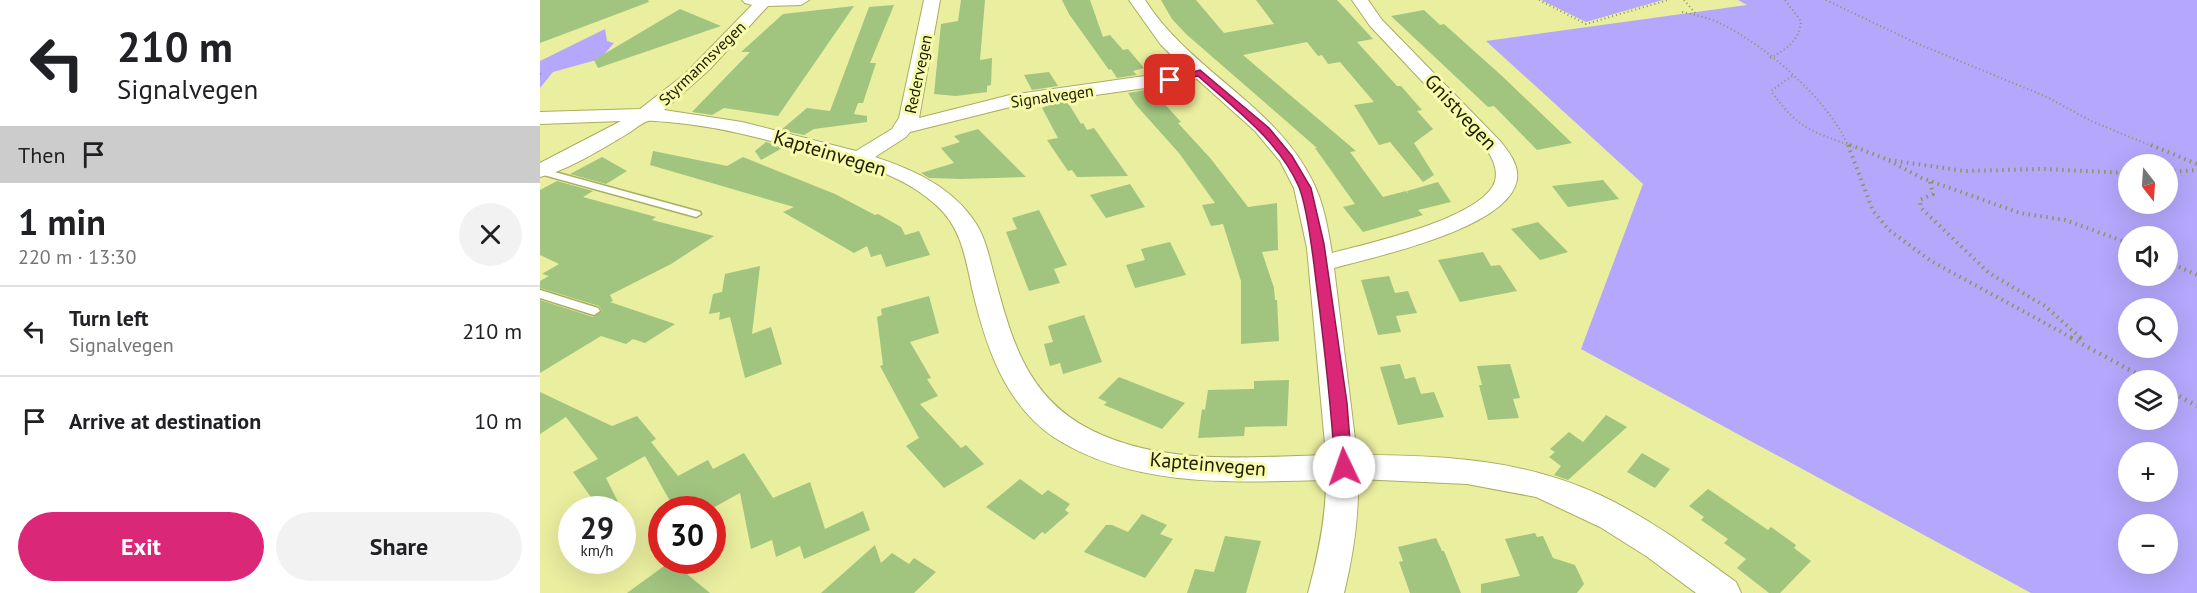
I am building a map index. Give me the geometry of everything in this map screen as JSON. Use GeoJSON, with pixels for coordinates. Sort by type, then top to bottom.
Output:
{"type":"FeatureCollection","features":[{"type":"Feature","properties":{"kind":"street"},"geometry":{"type":"LineString","coordinates":[[759,1],[801,0]]}},
{"type":"Feature","properties":{"kind":"street","name":"Redervegen"},"geometry":{"type":"LineString","coordinates":[[858,158],[886,142],[905,127],[909,118],[932,0]]}},
{"type":"Feature","properties":{"kind":"street"},"geometry":{"type":"LineString","coordinates":[[1137,0],[1158,33],[1260,125],[1298,173],[1310,207],[1339,403],[1344,467],[1338,544],[1326,593]]}},
{"type":"Feature","properties":{"kind":"street","name":"Gnistvegen"},"geometry":{"type":"LineString","coordinates":[[1320,264],[1428,232],[1466,218],[1497,196],[1505,183],[1507,171],[1503,159],[1494,146],[1383,29],[1360,0]]}},
{"type":"Feature","properties":{"kind":"street","name":"Styrmannsvegen"},"geometry":{"type":"LineString","coordinates":[[540,171],[664,102],[693,75],[759,1]]}},
{"type":"Feature","properties":{"kind":"street","name":"Signalvegen"},"geometry":{"type":"LineString","coordinates":[[905,127],[1010,101],[1153,82],[1200,73]]}},
{"type":"Feature","properties":{"kind":"street","name":"Kapteinvegen"},"geometry":{"type":"LineString","coordinates":[[540,118],[642,116],[687,118],[739,128],[858,158],[932,191],[957,214],[973,240],[995,330],[1013,374],[1028,396],[1066,429],[1092,443],[1119,452],[1174,464],[1245,470],[1344,467],[1456,470],[1537,484],[1596,509],[1642,535],[1723,593]]}},
{"type":"Feature","properties":{"kind":"lane"},"geometry":{"type":"LineString","coordinates":[[540,171],[696,214]]}},
{"type":"Feature","properties":{"kind":"lane"},"geometry":{"type":"LineString","coordinates":[[540,294],[594,310]]}},
{"type":"Feature","properties":{"kind":"path"},"geometry":{"type":"LineString","coordinates":[[1539,0],[1586,24],[1668,0]]}},
{"type":"Feature","properties":{"kind":"path"},"geometry":{"type":"LineString","coordinates":[[1683,0],[1699,16]]}},
{"type":"Feature","properties":{"kind":"path"},"geometry":{"type":"LineString","coordinates":[[1770,58],[1794,44],[1800,31],[1801,21],[1785,0]]}},
{"type":"Feature","properties":{"kind":"path"},"geometry":{"type":"LineString","coordinates":[[1826,0],[1916,43],[2047,97],[2091,121],[2197,164]]}},
{"type":"Feature","properties":{"kind":"path"},"geometry":{"type":"LineString","coordinates":[[1682,12],[1723,24],[1770,58],[1811,92],[1834,121],[1849,146],[1876,217],[1899,238],[1931,261],[2131,370]]}},
{"type":"Feature","properties":{"kind":"path"},"geometry":{"type":"LineString","coordinates":[[1792,76],[1771,91],[1775,99],[1802,128],[1886,159],[1930,181],[2020,213],[2065,220],[2118,239]]}},
{"type":"Feature","properties":{"kind":"path"},"geometry":{"type":"LineString","coordinates":[[1886,159],[1964,171],[2043,169],[2118,173]]}},
{"type":"Feature","properties":{"kind":"path"},"geometry":{"type":"LineString","coordinates":[[2178,171],[2197,170]]}},
{"type":"Feature","properties":{"kind":"path"},"geometry":{"type":"LineString","coordinates":[[1930,181],[1933,194],[1920,200],[1921,208],[1989,273],[2045,306],[2090,347]]}},
{"type":"Feature","properties":{"kind":"path"},"geometry":{"type":"LineString","coordinates":[[2178,267],[2197,276]]}},
{"type":"Feature","properties":{"kind":"path"},"geometry":{"type":"LineString","coordinates":[[2178,396],[2197,406]]}},
{"type":"Feature","properties":{"kind":"shaded area"},"geometry":{"type":"Polygon","coordinates":[[[1541,0],[1663,0],[1586,22],[1541,0]]]}},
{"type":"Feature","properties":{"kind":"shaded area"},"geometry":{"type":"Polygon","coordinates":[[[1738,0],[2197,0],[2197,593],[2031,593],[1581,349],[1643,184],[1486,41],[1747,5],[1738,0]]]}},
{"type":"Feature","properties":{"kind":"shaded area"},"geometry":{"type":"Polygon","coordinates":[[[605,29],[607,41],[614,43],[600,59],[553,72],[540,88],[540,61],[605,29]]]}},
{"type":"Feature","properties":{"kind":"building"},"geometry":{"type":"Polygon","coordinates":[[[540,0],[648,0],[649,2],[540,43],[540,0]]]}},
{"type":"Feature","properties":{"kind":"building"},"geometry":{"type":"Polygon","coordinates":[[[961,0],[985,0],[980,60],[992,58],[991,85],[987,86],[987,92],[956,96],[934,94],[941,24],[958,21],[961,0]]]}},
{"type":"Feature","properties":{"kind":"building"},"geometry":{"type":"Polygon","coordinates":[[[1062,0],[1090,0],[1103,37],[1110,35],[1123,50],[1128,49],[1144,68],[1133,71],[1137,75],[1117,78],[1069,14],[1062,0]]]}},
{"type":"Feature","properties":{"kind":"building"},"geometry":{"type":"Polygon","coordinates":[[[1161,0],[1196,0],[1224,33],[1274,24],[1256,0],[1337,0],[1373,39],[1357,42],[1422,110],[1417,111],[1433,129],[1414,143],[1434,175],[1423,182],[1390,142],[1379,145],[1354,105],[1374,102],[1340,62],[1328,64],[1322,55],[1318,56],[1307,42],[1243,55],[1356,151],[1350,152],[1383,197],[1406,191],[1408,194],[1407,191],[1438,182],[1451,202],[1418,210],[1423,215],[1363,232],[1343,207],[1355,204],[1315,148],[1317,148],[1186,34],[1172,19],[1161,0]]]}},
{"type":"Feature","properties":{"kind":"building"},"geometry":{"type":"Polygon","coordinates":[[[894,5],[870,63],[876,63],[863,103],[858,103],[854,114],[867,116],[867,122],[814,129],[804,135],[781,130],[807,108],[830,111],[869,7],[894,5]]]}},
{"type":"Feature","properties":{"kind":"building"},"geometry":{"type":"Polygon","coordinates":[[[854,6],[778,116],[724,108],[712,115],[692,112],[750,52],[741,52],[783,14],[854,6]]]}},
{"type":"Feature","properties":{"kind":"building"},"geometry":{"type":"Polygon","coordinates":[[[680,9],[721,26],[598,68],[594,60],[680,9]]]}},
{"type":"Feature","properties":{"kind":"building"},"geometry":{"type":"Polygon","coordinates":[[[1424,10],[1440,25],[1444,24],[1502,76],[1572,143],[1537,150],[1494,106],[1488,107],[1391,16],[1424,10]]]}},
{"type":"Feature","properties":{"kind":"building"},"geometry":{"type":"Polygon","coordinates":[[[1049,72],[1058,86],[1032,90],[1024,75],[1049,72]]]}},
{"type":"Feature","properties":{"kind":"building"},"geometry":{"type":"Polygon","coordinates":[[[1151,89],[1181,122],[1178,123],[1211,159],[1248,207],[1277,203],[1278,250],[1262,252],[1274,288],[1275,300],[1277,300],[1279,341],[1241,344],[1241,281],[1223,224],[1211,226],[1202,205],[1215,203],[1179,153],[1128,93],[1151,89]]]}},
{"type":"Feature","properties":{"kind":"building"},"geometry":{"type":"Polygon","coordinates":[[[1067,101],[1087,130],[1094,128],[1128,176],[1077,177],[1072,170],[1068,171],[1047,140],[1058,138],[1042,108],[1049,105],[1043,105],[1067,101]]]}},
{"type":"Feature","properties":{"kind":"building"},"geometry":{"type":"Polygon","coordinates":[[[978,129],[1026,177],[929,178],[921,173],[954,163],[941,148],[960,142],[954,136],[978,129]]]}},
{"type":"Feature","properties":{"kind":"building"},"geometry":{"type":"Polygon","coordinates":[[[766,142],[784,147],[761,160],[755,151],[766,142]]]}},
{"type":"Feature","properties":{"kind":"building"},"geometry":{"type":"Polygon","coordinates":[[[653,151],[727,166],[743,157],[835,194],[875,215],[878,214],[901,227],[905,235],[919,231],[930,255],[886,267],[881,254],[871,257],[867,246],[854,253],[783,212],[794,207],[650,165],[653,151]]]}},
{"type":"Feature","properties":{"kind":"building"},"geometry":{"type":"Polygon","coordinates":[[[602,157],[627,171],[606,184],[570,174],[602,157]]]}},
{"type":"Feature","properties":{"kind":"building"},"geometry":{"type":"Polygon","coordinates":[[[1603,180],[1619,199],[1568,207],[1552,186],[1603,180]]]}},
{"type":"Feature","properties":{"kind":"building"},"geometry":{"type":"Polygon","coordinates":[[[557,181],[593,191],[583,197],[656,217],[652,220],[714,236],[671,264],[610,295],[613,301],[610,302],[675,324],[645,343],[633,339],[626,344],[601,336],[540,373],[540,300],[593,317],[602,311],[599,306],[540,288],[540,281],[549,276],[542,274],[559,264],[540,255],[540,190],[557,181]]]}},
{"type":"Feature","properties":{"kind":"building"},"geometry":{"type":"Polygon","coordinates":[[[1130,184],[1145,207],[1106,218],[1090,195],[1130,184]]]}},
{"type":"Feature","properties":{"kind":"building"},"geometry":{"type":"Polygon","coordinates":[[[1039,210],[1067,265],[1054,269],[1060,283],[1029,291],[1006,232],[1017,229],[1012,218],[1039,210]]]}},
{"type":"Feature","properties":{"kind":"building"},"geometry":{"type":"Polygon","coordinates":[[[1538,222],[1568,252],[1540,260],[1511,229],[1538,222]]]}},
{"type":"Feature","properties":{"kind":"building"},"geometry":{"type":"Polygon","coordinates":[[[1170,242],[1186,275],[1135,288],[1126,265],[1145,260],[1141,249],[1170,242]]]}},
{"type":"Feature","properties":{"kind":"building"},"geometry":{"type":"Polygon","coordinates":[[[1483,252],[1491,266],[1500,265],[1517,291],[1460,302],[1438,260],[1483,252]]]}},
{"type":"Feature","properties":{"kind":"building"},"geometry":{"type":"Polygon","coordinates":[[[760,266],[752,334],[771,327],[782,364],[745,378],[730,317],[719,320],[720,312],[709,314],[713,294],[722,292],[725,274],[760,266]]]}},
{"type":"Feature","properties":{"kind":"building"},"geometry":{"type":"Polygon","coordinates":[[[1389,276],[1395,293],[1408,291],[1417,313],[1396,316],[1401,332],[1378,335],[1361,280],[1389,276]]]}},
{"type":"Feature","properties":{"kind":"building"},"geometry":{"type":"Polygon","coordinates":[[[929,296],[939,333],[910,342],[931,378],[927,379],[938,396],[920,404],[961,448],[966,445],[984,464],[944,488],[906,446],[919,438],[880,366],[883,365],[877,317],[882,315],[881,309],[929,296]]]}},
{"type":"Feature","properties":{"kind":"building"},"geometry":{"type":"Polygon","coordinates":[[[1084,315],[1102,362],[1063,374],[1060,363],[1050,366],[1044,344],[1053,342],[1048,326],[1084,315]]]}},
{"type":"Feature","properties":{"kind":"building"},"geometry":{"type":"Polygon","coordinates":[[[1400,364],[1405,379],[1415,377],[1421,394],[1434,392],[1444,417],[1398,425],[1380,367],[1400,364]]]}},
{"type":"Feature","properties":{"kind":"building"},"geometry":{"type":"Polygon","coordinates":[[[1510,364],[1520,398],[1513,399],[1519,418],[1488,420],[1479,385],[1482,385],[1477,366],[1510,364]]]}},
{"type":"Feature","properties":{"kind":"building"},"geometry":{"type":"Polygon","coordinates":[[[1119,377],[1185,403],[1162,429],[1104,405],[1107,402],[1098,398],[1119,377]]]}},
{"type":"Feature","properties":{"kind":"building"},"geometry":{"type":"Polygon","coordinates":[[[1289,380],[1287,426],[1245,427],[1244,436],[1198,438],[1202,409],[1205,410],[1208,390],[1254,389],[1254,381],[1289,380]]]}},
{"type":"Feature","properties":{"kind":"building"},"geometry":{"type":"Polygon","coordinates":[[[540,392],[612,426],[637,416],[656,439],[651,442],[678,476],[708,460],[713,469],[744,453],[773,498],[810,482],[825,529],[863,511],[870,530],[804,559],[800,546],[776,557],[772,540],[751,549],[740,493],[726,501],[726,496],[667,496],[645,456],[606,478],[615,496],[590,496],[573,472],[598,459],[566,417],[540,434],[540,392]]]}},
{"type":"Feature","properties":{"kind":"building"},"geometry":{"type":"Polygon","coordinates":[[[1606,415],[1627,427],[1568,480],[1554,475],[1561,466],[1549,457],[1555,452],[1550,449],[1569,432],[1583,442],[1606,415]]]}},
{"type":"Feature","properties":{"kind":"building"},"geometry":{"type":"Polygon","coordinates":[[[1642,453],[1670,469],[1655,488],[1627,472],[1642,453]]]}},
{"type":"Feature","properties":{"kind":"building"},"geometry":{"type":"Polygon","coordinates":[[[1020,479],[1042,495],[1048,490],[1070,504],[1065,510],[1069,513],[1045,534],[1042,532],[1034,540],[986,507],[1020,479]]]}},
{"type":"Feature","properties":{"kind":"building"},"geometry":{"type":"Polygon","coordinates":[[[1708,489],[1768,530],[1771,527],[1796,545],[1794,548],[1811,561],[1780,593],[1769,593],[1737,568],[1746,559],[1724,543],[1728,539],[1701,520],[1704,517],[1689,506],[1708,489]]]}},
{"type":"Feature","properties":{"kind":"building"},"geometry":{"type":"Polygon","coordinates":[[[1142,514],[1167,525],[1160,534],[1173,539],[1145,578],[1084,552],[1106,525],[1112,525],[1128,532],[1142,514]]]}},
{"type":"Feature","properties":{"kind":"building"},"geometry":{"type":"Polygon","coordinates":[[[1535,533],[1537,537],[1543,536],[1553,558],[1575,565],[1584,584],[1577,593],[1481,593],[1481,584],[1520,576],[1505,539],[1535,533]]]}},
{"type":"Feature","properties":{"kind":"building"},"geometry":{"type":"Polygon","coordinates":[[[1225,536],[1261,541],[1246,593],[1187,593],[1195,569],[1214,572],[1225,536]]]}},
{"type":"Feature","properties":{"kind":"building"},"geometry":{"type":"Polygon","coordinates":[[[1436,538],[1444,551],[1461,593],[1410,593],[1399,562],[1403,561],[1398,547],[1436,538]]]}},
{"type":"Feature","properties":{"kind":"building"},"geometry":{"type":"Polygon","coordinates":[[[875,545],[881,563],[892,553],[909,564],[914,558],[936,572],[914,593],[821,593],[875,545]]]}},
{"type":"Feature","properties":{"kind":"building"},"geometry":{"type":"Polygon","coordinates":[[[653,574],[687,574],[710,593],[627,593],[653,574]]]}},
{"type":"Feature","properties":{"kind":"route"},"geometry":{"type":"LineString","coordinates":[[1170,80],[1200,73],[1254,119],[1276,143],[1298,173],[1305,188],[1317,244],[1339,403],[1344,467]]}}]}
